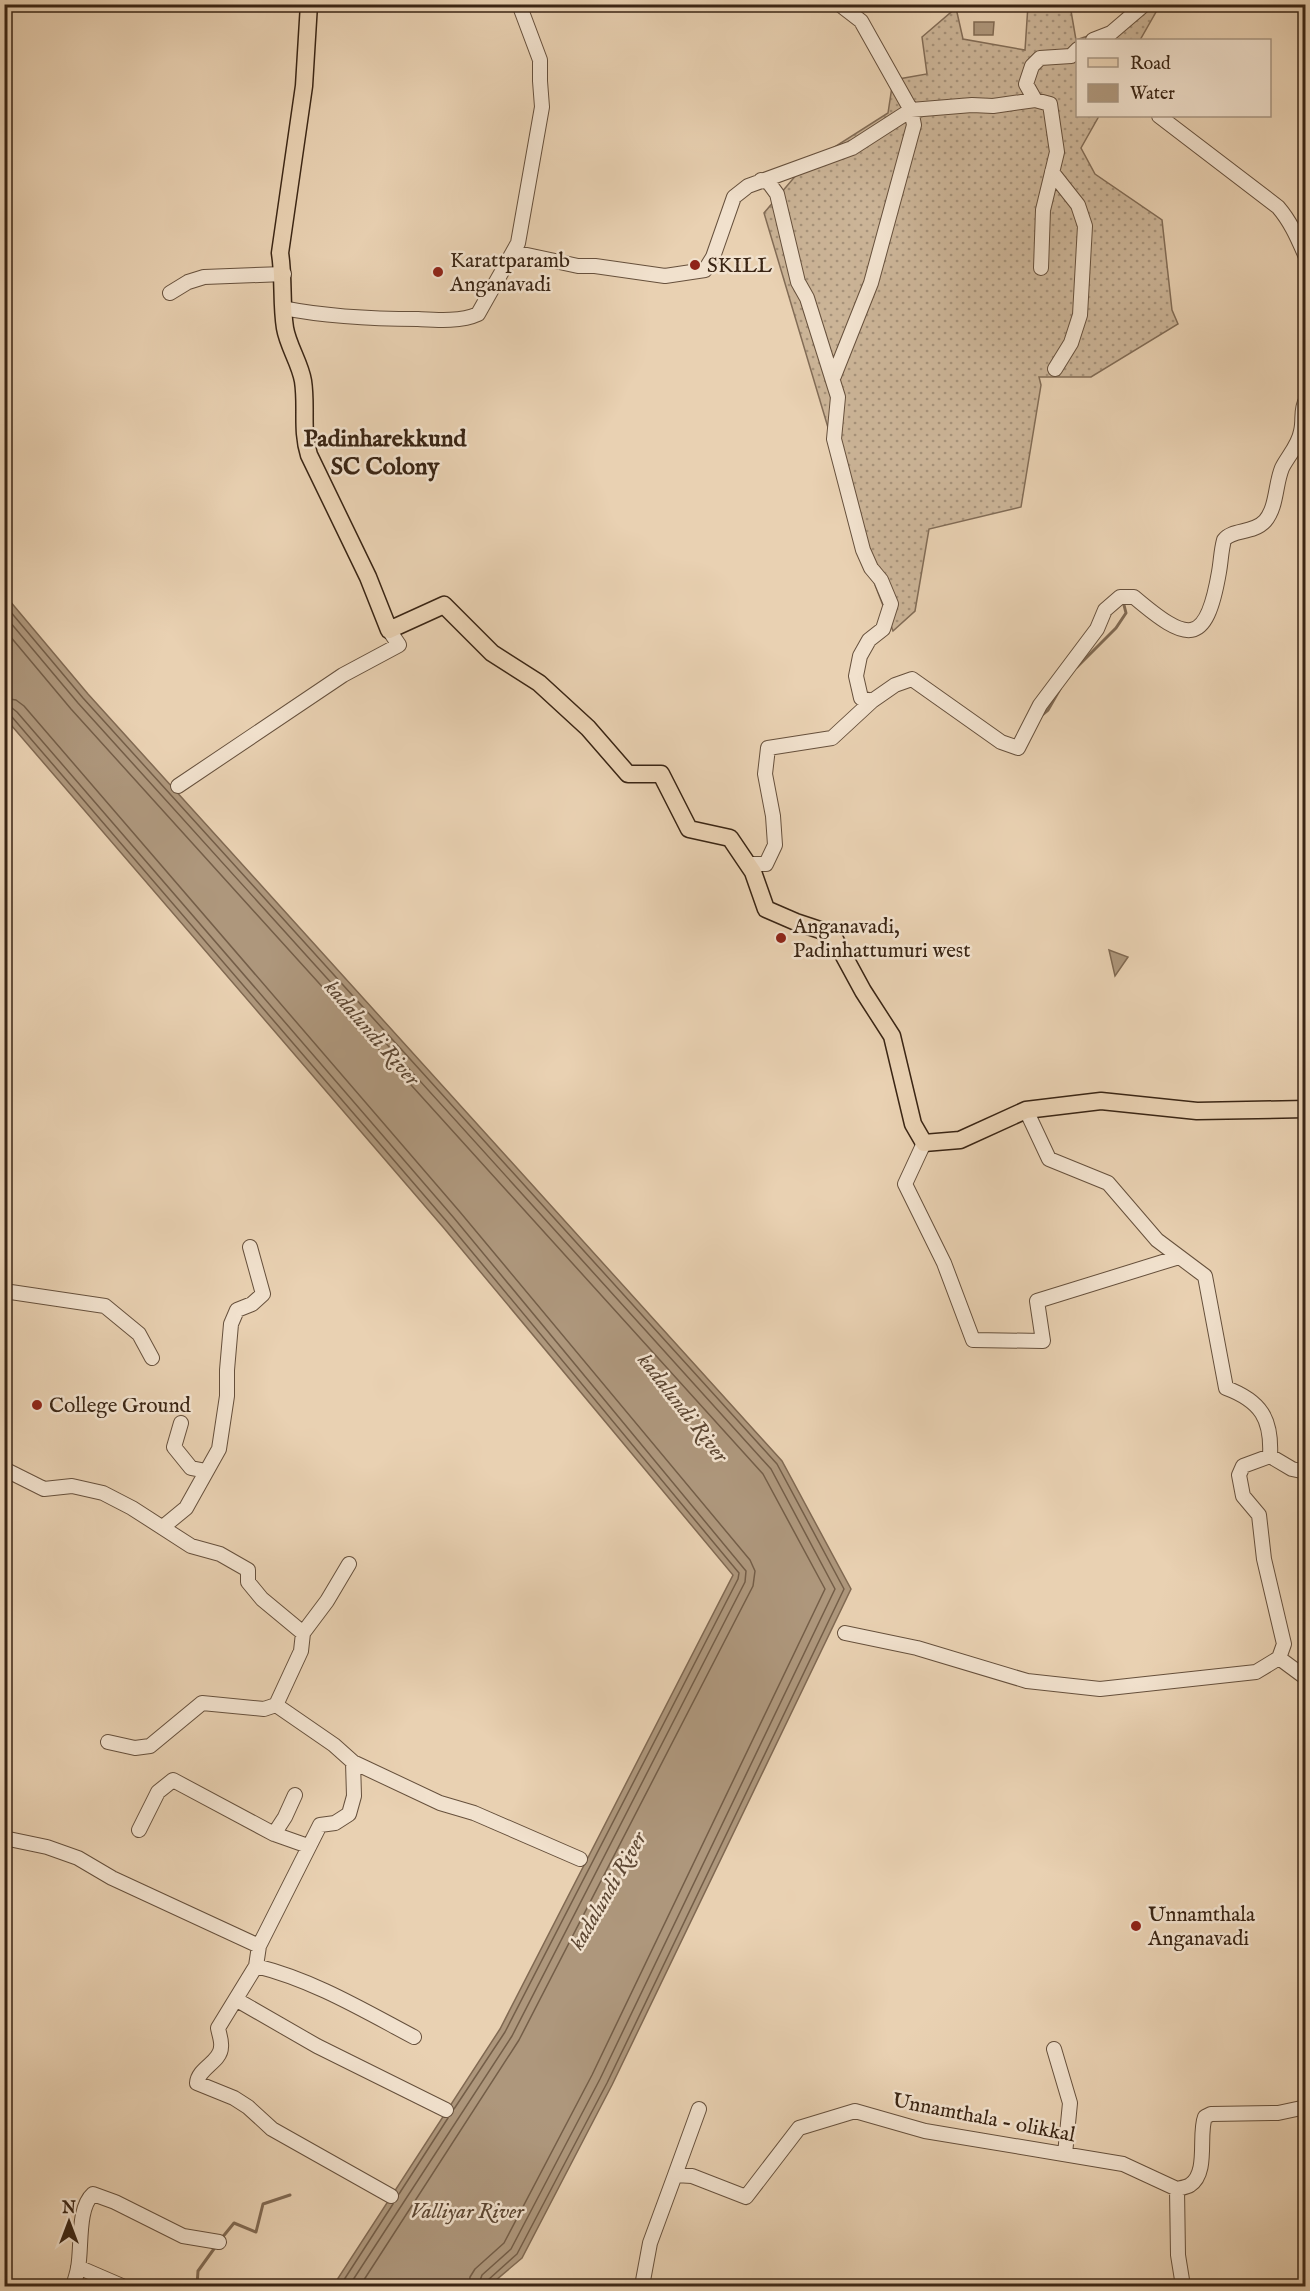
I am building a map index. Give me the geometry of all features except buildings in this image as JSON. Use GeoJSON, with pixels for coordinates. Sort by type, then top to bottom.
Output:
{"type":"FeatureCollection","features":[{"type":"Feature","properties":{"kind":"main road"},"geometry":{"type":"LineString","coordinates":[[309,4],[304,86],[280,253],[284,274],[283,308],[286,331],[303,380],[304,438],[309,456],[368,577],[389,630],[444,605],[492,653],[538,683],[588,728],[628,774],[661,774],[689,829],[730,838],[753,872],[766,909],[832,934],[863,991],[892,1036],[913,1124],[924,1143],[960,1140],[1026,1110],[1101,1101],[1197,1112],[1305,1109]]}},
{"type":"Feature","properties":{"kind":"street"},"geometry":{"type":"LineString","coordinates":[[283,308],[330,316],[375,319],[436,320],[472,317],[478,314],[518,243],[542,107],[540,60],[519,4]]}},
{"type":"Feature","properties":{"kind":"street"},"geometry":{"type":"LineString","coordinates":[[831,372],[834,376],[871,283],[914,125],[911,110],[861,21],[839,4]]}},
{"type":"Feature","properties":{"kind":"street"},"geometry":{"type":"LineString","coordinates":[[1096,39],[1111,33],[1145,4]]}},
{"type":"Feature","properties":{"kind":"street"},"geometry":{"type":"LineString","coordinates":[[1035,100],[1026,84],[1032,66],[1041,58],[1061,58],[1071,56],[1076,52]]}},
{"type":"Feature","properties":{"kind":"street"},"geometry":{"type":"LineString","coordinates":[[513,252],[578,266],[595,266],[665,276],[705,270],[713,256],[734,196],[748,186],[852,148],[911,110],[954,105],[993,106],[1035,100],[1050,104],[1057,152],[1043,210],[1041,268]]}},
{"type":"Feature","properties":{"kind":"street"},"geometry":{"type":"LineString","coordinates":[[1160,117],[1278,207],[1286,216],[1299,240],[1305,257]]}},
{"type":"Feature","properties":{"kind":"street"},"geometry":{"type":"LineString","coordinates":[[1052,172],[1078,205],[1085,226],[1080,315],[1071,343],[1055,369]]}},
{"type":"Feature","properties":{"kind":"street"},"geometry":{"type":"LineString","coordinates":[[761,180],[769,183],[777,194],[798,282],[807,298],[838,397],[834,439],[863,550],[871,568],[881,580],[891,604],[883,628],[869,640],[860,656],[856,676],[861,698],[872,701]]}},
{"type":"Feature","properties":{"kind":"street"},"geometry":{"type":"LineString","coordinates":[[170,293],[188,282],[204,277],[284,274]]}},
{"type":"Feature","properties":{"kind":"street"},"geometry":{"type":"LineString","coordinates":[[748,864],[766,864],[775,845],[773,816],[765,774],[768,748],[832,738],[872,701],[895,685],[912,679],[1000,742],[1018,748],[1041,705],[1097,629],[1105,610],[1120,597],[1134,597],[1158,617],[1187,631],[1202,625],[1209,615],[1224,540],[1228,535],[1253,529],[1264,522],[1272,509],[1282,467],[1297,444],[1301,432],[1302,409],[1305,400]]}},
{"type":"Feature","properties":{"kind":"street"},"geometry":{"type":"LineString","coordinates":[[178,786],[343,675],[399,645],[389,630]]}},
{"type":"Feature","properties":{"kind":"street"},"geometry":{"type":"LineString","coordinates":[[1026,1110],[1049,1159],[1108,1183],[1157,1240],[1205,1276],[1226,1388],[1245,1395],[1263,1412],[1271,1436],[1270,1456]]}},
{"type":"Feature","properties":{"kind":"street"},"geometry":{"type":"LineString","coordinates":[[924,1143],[905,1184],[944,1263],[973,1340],[1043,1341],[1037,1301],[1179,1257]]}},
{"type":"Feature","properties":{"kind":"street"},"geometry":{"type":"LineString","coordinates":[[163,1527],[186,1508],[219,1449],[225,1420],[231,1324],[237,1310],[252,1304],[263,1294],[250,1247]]}},
{"type":"Feature","properties":{"kind":"street"},"geometry":{"type":"LineString","coordinates":[[4,1291],[105,1306],[139,1334],[152,1358]]}},
{"type":"Feature","properties":{"kind":"street"},"geometry":{"type":"LineString","coordinates":[[181,1422],[174,1447],[191,1468],[206,1471]]}},
{"type":"Feature","properties":{"kind":"street"},"geometry":{"type":"LineString","coordinates":[[1270,1456],[1292,1469],[1305,1472]]}},
{"type":"Feature","properties":{"kind":"street"},"geometry":{"type":"LineString","coordinates":[[845,1633],[917,1648],[1027,1682],[1100,1689],[1256,1672],[1280,1658],[1284,1644],[1264,1559],[1259,1515],[1243,1496],[1239,1475],[1243,1466],[1270,1456]]}},
{"type":"Feature","properties":{"kind":"street"},"geometry":{"type":"LineString","coordinates":[[4,1469],[44,1489],[72,1486],[103,1493],[132,1508],[191,1546],[220,1554],[248,1569],[248,1582],[262,1599],[303,1633]]}},
{"type":"Feature","properties":{"kind":"street"},"geometry":{"type":"LineString","coordinates":[[108,1742],[135,1748],[150,1746],[202,1704],[228,1704],[264,1709],[276,1705],[301,1651],[303,1633],[327,1601],[349,1564]]}},
{"type":"Feature","properties":{"kind":"street"},"geometry":{"type":"LineString","coordinates":[[1280,1658],[1305,1678]]}},
{"type":"Feature","properties":{"kind":"street"},"geometry":{"type":"LineString","coordinates":[[276,1705],[327,1739],[353,1762],[440,1803],[474,1813],[580,1858]]}},
{"type":"Feature","properties":{"kind":"street"},"geometry":{"type":"LineString","coordinates":[[353,1762],[354,1796],[349,1814],[335,1823],[320,1825],[308,1846],[259,1946],[256,1966],[218,2028],[222,2046],[220,2053],[197,2077],[197,2083],[234,2098],[248,2107],[272,2129],[391,2196]]}},
{"type":"Feature","properties":{"kind":"street"},"geometry":{"type":"LineString","coordinates":[[139,1830],[158,1792],[173,1780],[274,1834],[308,1846]]}},
{"type":"Feature","properties":{"kind":"street"},"geometry":{"type":"LineString","coordinates":[[274,1834],[295,1795]]}},
{"type":"Feature","properties":{"kind":"street"},"geometry":{"type":"LineString","coordinates":[[4,1838],[78,1858],[112,1878],[259,1946]]}},
{"type":"Feature","properties":{"kind":"street"},"geometry":{"type":"LineString","coordinates":[[256,1966],[277,1971],[329,1992],[414,2037]]}},
{"type":"Feature","properties":{"kind":"street"},"geometry":{"type":"LineString","coordinates":[[237,2000],[317,2046],[446,2110]]}},
{"type":"Feature","properties":{"kind":"street"},"geometry":{"type":"LineString","coordinates":[[1054,2049],[1070,2103],[1065,2154]]}},
{"type":"Feature","properties":{"kind":"street"},"geometry":{"type":"LineString","coordinates":[[1183,2286],[1178,2255],[1177,2189],[1192,2184],[1199,2172],[1205,2117],[1211,2114],[1278,2113],[1305,2107]]}},
{"type":"Feature","properties":{"kind":"street"},"geometry":{"type":"LineString","coordinates":[[642,2286],[650,2243],[699,2109]]}},
{"type":"Feature","properties":{"kind":"street","name":"Unnamthala - olikkal"},"geometry":{"type":"LineString","coordinates":[[675,2175],[692,2176],[746,2197],[799,2128],[855,2111],[925,2131],[1123,2164],[1177,2189]]}},
{"type":"Feature","properties":{"kind":"street"},"geometry":{"type":"LineString","coordinates":[[73,2286],[78,2267],[86,2201],[93,2194],[116,2202],[183,2236],[219,2242]]}},
{"type":"Feature","properties":{"kind":"street"},"geometry":{"type":"LineString","coordinates":[[78,2267],[122,2286]]}},
{"type":"Feature","properties":{"kind":"shaded area"},"geometry":{"type":"Polygon","coordinates":[[[1028,5],[1070,5],[1076,40],[1076,117],[1098,117],[1081,148],[1095,174],[1162,220],[1172,310],[1178,324],[1091,377],[1039,377],[1041,385],[1021,507],[929,529],[915,611],[893,631],[875,585],[764,213],[803,167],[888,113],[893,80],[927,74],[922,37],[956,8],[963,39],[1025,50],[1028,5]]]}},
{"type":"Feature","properties":{"kind":"shaded area"},"geometry":{"type":"Polygon","coordinates":[[[1130,5],[1160,5],[1141,39],[1079,39],[1111,28],[1130,5]]]}},
{"type":"Feature","properties":{"kind":"water"},"geometry":{"type":"Polygon","coordinates":[[[974,22],[994,22],[993,35],[974,35],[974,22]]]}},
{"type":"Feature","properties":{"kind":"water","name":"Valliyar River"},"geometry":{"type":"Polygon","coordinates":[[[4,594],[88,694],[782,1461],[851,1589],[612,2085],[522,2258],[489,2286],[333,2286],[500,2029],[733,1575],[443,1227],[5,718],[4,594]]]}},
{"type":"Feature","properties":{"kind":"water"},"geometry":{"type":"Polygon","coordinates":[[[1109,950],[1128,957],[1115,976],[1109,950]]]}},
{"type":"Feature","properties":{"kind":"waterway"},"geometry":{"type":"LineString","coordinates":[[1077,667],[1116,628],[1126,613],[1123,601]]}},
{"type":"Feature","properties":{"kind":"waterway"},"geometry":{"type":"LineString","coordinates":[[1042,715],[1048,710],[1060,689]]}},
{"type":"Feature","properties":{"kind":"waterway"},"geometry":{"type":"LineString","coordinates":[[221,2239],[234,2223],[256,2232],[263,2204],[290,2195]]}},
{"type":"Feature","properties":{"kind":"waterway"},"geometry":{"type":"LineString","coordinates":[[197,2286],[198,2271],[216,2246]]}},
{"type":"Feature","properties":{"kind":"place","name":"SKILL"},"geometry":{"type":"Point","coordinates":[695,265]}},
{"type":"Feature","properties":{"kind":"place","name":"Karattparamb Anganavadi"},"geometry":{"type":"Point","coordinates":[438,272]}},
{"type":"Feature","properties":{"kind":"place","name":"Anganavadi, Padinhattumuri west"},"geometry":{"type":"Point","coordinates":[781,938]}},
{"type":"Feature","properties":{"kind":"place","name":"College Ground"},"geometry":{"type":"Point","coordinates":[37,1405]}},
{"type":"Feature","properties":{"kind":"place","name":"Unnamthala Anganavadi"},"geometry":{"type":"Point","coordinates":[1136,1926]}},
{"type":"Feature","properties":{"kind":"district","name":"Padinharekkund SC Colony"},"geometry":{"type":"Point","coordinates":[385,452]}},
{"type":"Feature","properties":{"kind":"water label","name":"kadalundi River"},"geometry":{"type":"Point","coordinates":[373,1032]}},
{"type":"Feature","properties":{"kind":"water label","name":"kadalundi River"},"geometry":{"type":"Point","coordinates":[684,1407]}},
{"type":"Feature","properties":{"kind":"water label","name":"kadalundi River"},"geometry":{"type":"Point","coordinates":[607,1890]}}]}
